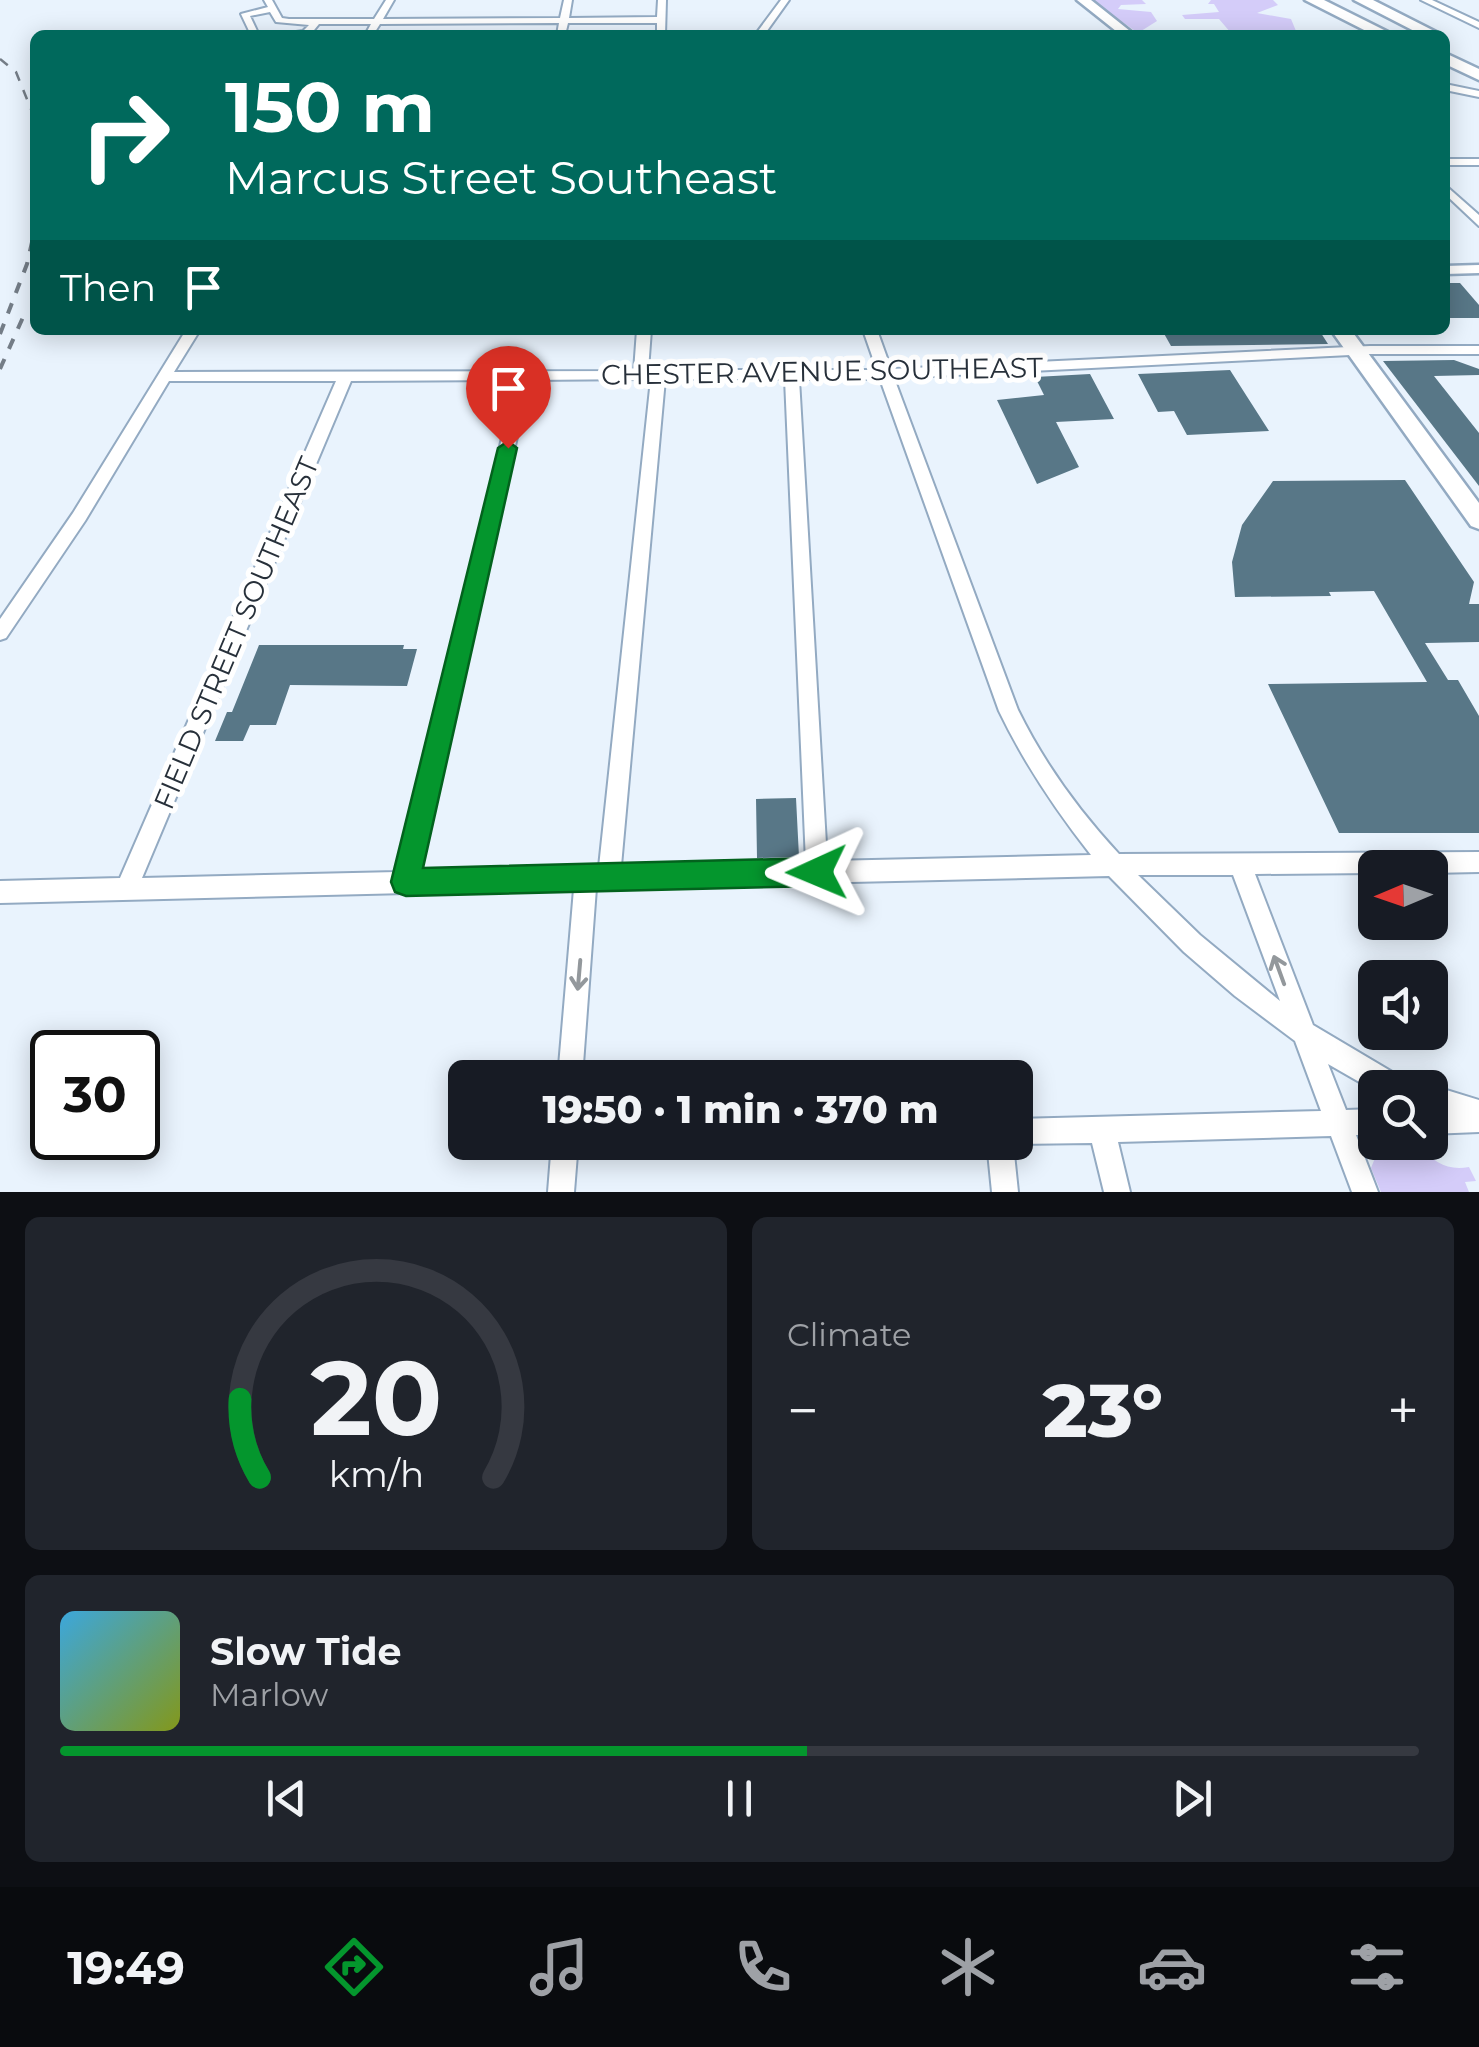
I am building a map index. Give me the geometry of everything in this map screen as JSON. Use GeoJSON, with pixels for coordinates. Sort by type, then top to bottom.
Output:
{"type":"FeatureCollection","features":[{"type":"Feature","properties":{"kind":"highway"},"geometry":{"type":"LineString","coordinates":[[1312,0],[1375,30]]}},
{"type":"Feature","properties":{"kind":"highway"},"geometry":{"type":"LineString","coordinates":[[1328,0],[1389,30]]}},
{"type":"Feature","properties":{"kind":"highway"},"geometry":{"type":"LineString","coordinates":[[1361,0],[1424,30]]}},
{"type":"Feature","properties":{"kind":"highway"},"geometry":{"type":"LineString","coordinates":[[1450,42],[1479,56]]}},
{"type":"Feature","properties":{"kind":"highway"},"geometry":{"type":"LineString","coordinates":[[1450,60],[1479,75]]}},
{"type":"Feature","properties":{"kind":"main road"},"geometry":{"type":"LineString","coordinates":[[1083,0],[1122,30]]}},
{"type":"Feature","properties":{"kind":"main road"},"geometry":{"type":"LineString","coordinates":[[1345,335],[1479,520]]}},
{"type":"Feature","properties":{"kind":"street"},"geometry":{"type":"LineString","coordinates":[[372,30],[390,0]]}},
{"type":"Feature","properties":{"kind":"street"},"geometry":{"type":"LineString","coordinates":[[562,30],[568,0]]}},
{"type":"Feature","properties":{"kind":"street"},"geometry":{"type":"LineString","coordinates":[[661,30],[662,0]]}},
{"type":"Feature","properties":{"kind":"street"},"geometry":{"type":"LineString","coordinates":[[781,4],[782,21],[796,0]]}},
{"type":"Feature","properties":{"kind":"street"},"geometry":{"type":"LineString","coordinates":[[1425,0],[1479,25]]}},
{"type":"Feature","properties":{"kind":"street"},"geometry":{"type":"LineString","coordinates":[[763,30],[781,4]]}},
{"type":"Feature","properties":{"kind":"street"},"geometry":{"type":"LineString","coordinates":[[253,30],[245,14],[271,5],[280,20],[317,22],[661,20]]}},
{"type":"Feature","properties":{"kind":"street"},"geometry":{"type":"LineString","coordinates":[[310,30],[317,22]]}},
{"type":"Feature","properties":{"kind":"street"},"geometry":{"type":"LineString","coordinates":[[1450,88],[1479,94]]}},
{"type":"Feature","properties":{"kind":"street"},"geometry":{"type":"LineString","coordinates":[[1450,162],[1479,162]]}},
{"type":"Feature","properties":{"kind":"street"},"geometry":{"type":"LineString","coordinates":[[1450,193],[1479,222]]}},
{"type":"Feature","properties":{"kind":"street"},"geometry":{"type":"LineString","coordinates":[[1450,270],[1479,269]]}},
{"type":"Feature","properties":{"kind":"street"},"geometry":{"type":"LineString","coordinates":[[0,633],[79,517],[189,335]]}},
{"type":"Feature","properties":{"kind":"street"},"geometry":{"type":"LineString","coordinates":[[573,1060],[598,878],[650,376],[645,335]]}},
{"type":"Feature","properties":{"kind":"street"},"geometry":{"type":"LineString","coordinates":[[872,335],[1013,719],[1054,791],[1116,865],[1189,939],[1304,1036],[1359,1070]]}},
{"type":"Feature","properties":{"kind":"street","name":"CHESTER AVENUE SOUTHEAST"},"geometry":{"type":"LineString","coordinates":[[164,376],[886,374],[1479,350]]}},
{"type":"Feature","properties":{"kind":"street"},"geometry":{"type":"LineString","coordinates":[[792,375],[817,872]]}},
{"type":"Feature","properties":{"kind":"street"},"geometry":{"type":"LineString","coordinates":[[406,882],[524,376]]}},
{"type":"Feature","properties":{"kind":"street","name":"FIELD STREET SOUTHEAST"},"geometry":{"type":"LineString","coordinates":[[126,888],[345,377]]}},
{"type":"Feature","properties":{"kind":"street"},"geometry":{"type":"LineString","coordinates":[[0,892],[1116,865],[1479,862]]}},
{"type":"Feature","properties":{"kind":"street"},"geometry":{"type":"LineString","coordinates":[[1240,864],[1365,1192]]}},
{"type":"Feature","properties":{"kind":"street"},"geometry":{"type":"LineString","coordinates":[[1448,1105],[1479,1116]]}},
{"type":"Feature","properties":{"kind":"street"},"geometry":{"type":"LineString","coordinates":[[1448,1119],[1479,1116]]}},
{"type":"Feature","properties":{"kind":"street"},"geometry":{"type":"LineString","coordinates":[[1033,1132],[1358,1123]]}},
{"type":"Feature","properties":{"kind":"street"},"geometry":{"type":"LineString","coordinates":[[1102,1130],[1117,1192]]}},
{"type":"Feature","properties":{"kind":"street"},"geometry":{"type":"LineString","coordinates":[[561,1192],[564,1160]]}},
{"type":"Feature","properties":{"kind":"street"},"geometry":{"type":"LineString","coordinates":[[1001,1160],[1004,1192]]}},
{"type":"Feature","properties":{"kind":"shaded area"},"geometry":{"type":"Polygon","coordinates":[[[1091,0],[1142,0],[1146,4],[1121,5],[1118,9],[1151,12],[1157,21],[1143,30],[1134,30],[1091,0]]]}},
{"type":"Feature","properties":{"kind":"shaded area"},"geometry":{"type":"Polygon","coordinates":[[[1211,0],[1273,0],[1278,5],[1257,13],[1291,19],[1296,30],[1228,30],[1219,19],[1185,19],[1182,15],[1219,12],[1214,4],[1208,4],[1211,0]]]}},
{"type":"Feature","properties":{"kind":"shaded area"},"geometry":{"type":"Polygon","coordinates":[[[1374,1160],[1435,1160],[1454,1168],[1469,1167],[1476,1181],[1465,1182],[1469,1192],[1381,1192],[1371,1168],[1374,1160]]]}},
{"type":"Feature","properties":{"kind":"building"},"geometry":{"type":"Polygon","coordinates":[[[1450,283],[1460,283],[1479,305],[1479,318],[1450,318],[1450,283]]]}},
{"type":"Feature","properties":{"kind":"building"},"geometry":{"type":"Polygon","coordinates":[[[1165,335],[1322,335],[1328,344],[1171,346],[1165,335]]]}},
{"type":"Feature","properties":{"kind":"building"},"geometry":{"type":"Polygon","coordinates":[[[1454,360],[1479,369],[1479,375],[1434,376],[1479,433],[1479,486],[1383,361],[1454,360]]]}},
{"type":"Feature","properties":{"kind":"building"},"geometry":{"type":"Polygon","coordinates":[[[1230,370],[1269,431],[1187,435],[1174,411],[1158,412],[1138,374],[1230,370]]]}},
{"type":"Feature","properties":{"kind":"building"},"geometry":{"type":"Polygon","coordinates":[[[1090,374],[1114,419],[1056,422],[1079,467],[1037,484],[997,400],[1044,395],[1035,377],[1090,374]]]}},
{"type":"Feature","properties":{"kind":"building"},"geometry":{"type":"Polygon","coordinates":[[[1405,480],[1474,582],[1469,604],[1479,604],[1479,642],[1425,643],[1448,680],[1458,680],[1479,716],[1479,833],[1339,833],[1268,684],[1427,682],[1374,591],[1329,592],[1331,596],[1235,597],[1232,562],[1242,525],[1273,481],[1405,480]]]}},
{"type":"Feature","properties":{"kind":"building"},"geometry":{"type":"Polygon","coordinates":[[[259,645],[404,645],[403,649],[417,649],[407,686],[290,685],[276,725],[250,725],[243,741],[215,741],[227,712],[232,712],[259,645]]]}},
{"type":"Feature","properties":{"kind":"building"},"geometry":{"type":"Polygon","coordinates":[[[796,798],[799,857],[757,858],[756,799],[796,798]]]}},
{"type":"Feature","properties":{"kind":"railway"},"geometry":{"type":"LineString","coordinates":[[0,59],[16,72],[30,107]]}},
{"type":"Feature","properties":{"kind":"railway"},"geometry":{"type":"LineString","coordinates":[[0,334],[30,251]]}},
{"type":"Feature","properties":{"kind":"railway"},"geometry":{"type":"LineString","coordinates":[[0,369],[24,315]]}},
{"type":"Feature","properties":{"kind":"route"},"geometry":{"type":"LineString","coordinates":[[508,448],[406,882],[817,872]]}}]}
